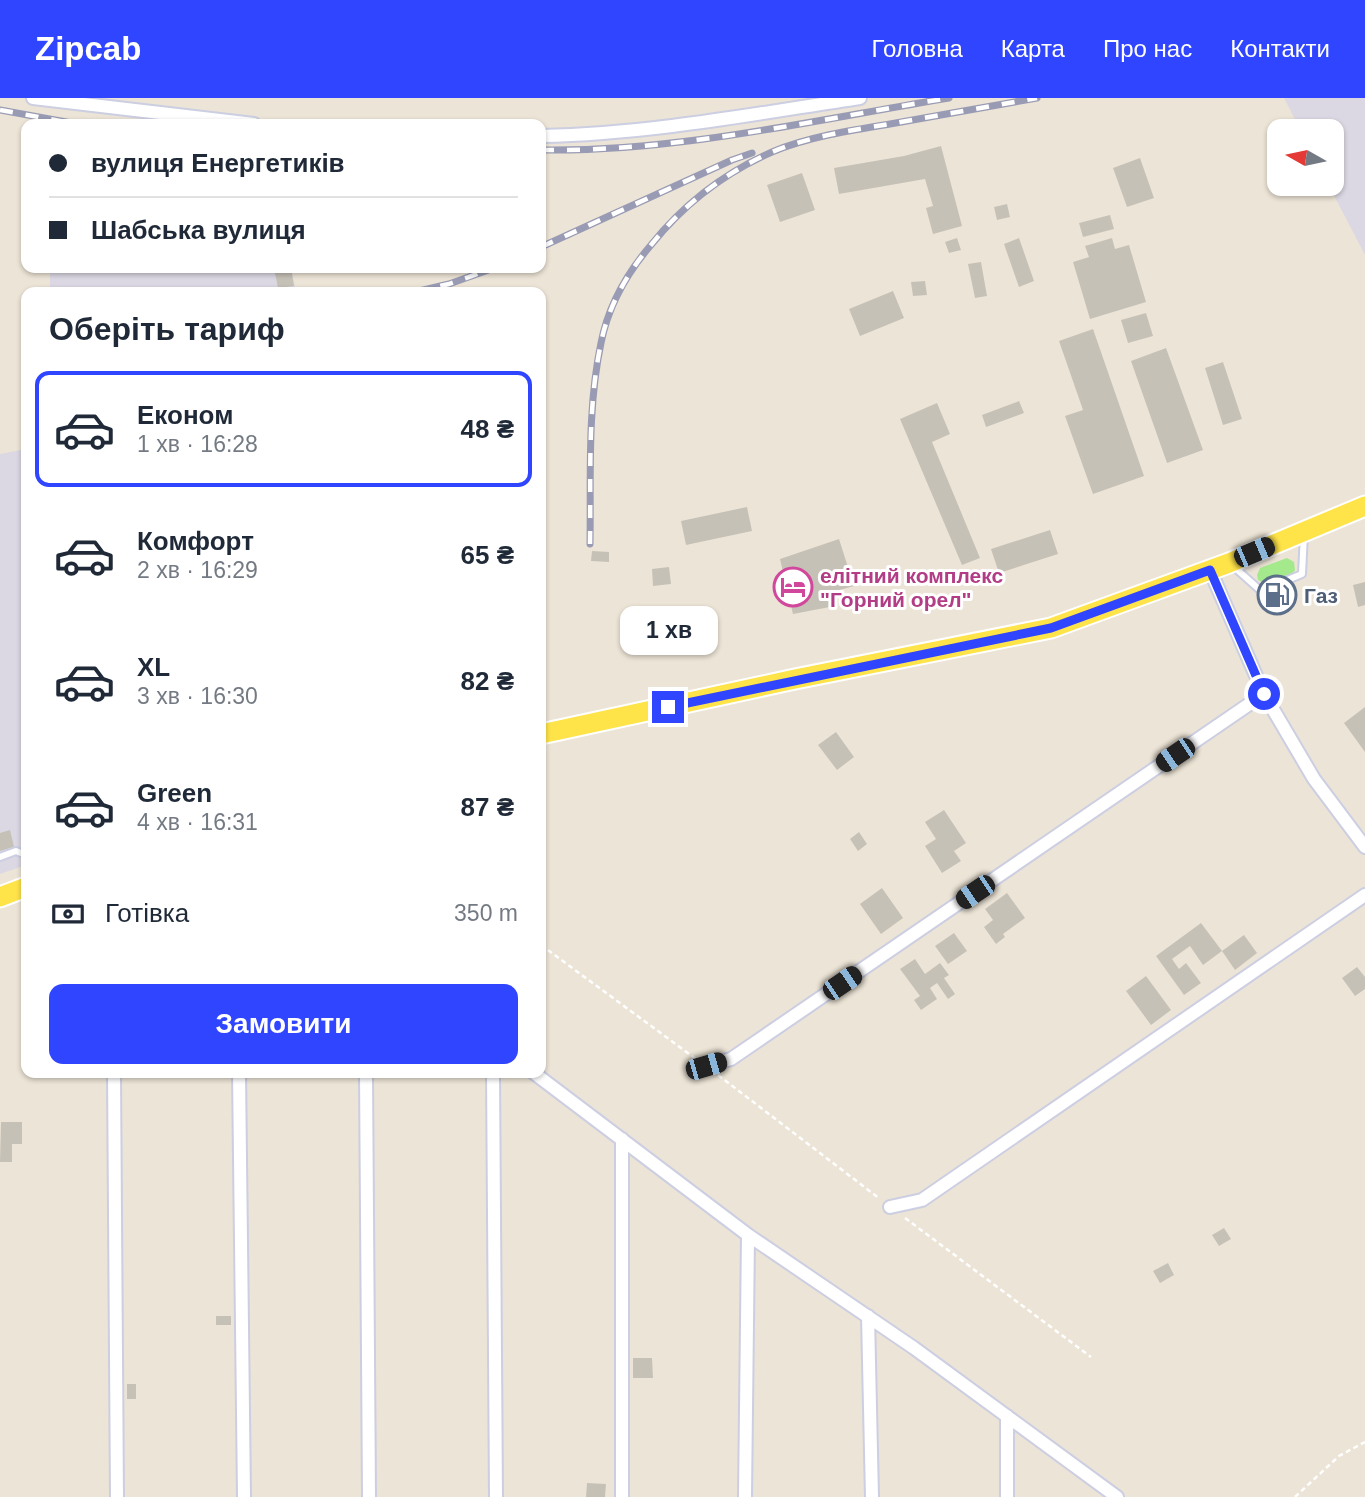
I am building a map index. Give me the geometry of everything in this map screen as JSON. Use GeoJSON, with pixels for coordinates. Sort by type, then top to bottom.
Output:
{"type":"FeatureCollection","features":[{"type":"Feature","properties":{"kind":"main road"},"geometry":{"type":"LineString","coordinates":[[546,733],[1051,628],[1229,563],[1365,506]]}},
{"type":"Feature","properties":{"kind":"main road"},"geometry":{"type":"LineString","coordinates":[[0,897],[21,889]]}},
{"type":"Feature","properties":{"kind":"street"},"geometry":{"type":"LineString","coordinates":[[33,98],[212,119]]}},
{"type":"Feature","properties":{"kind":"street"},"geometry":{"type":"LineString","coordinates":[[546,136],[666,127],[860,98]]}},
{"type":"Feature","properties":{"kind":"street"},"geometry":{"type":"LineString","coordinates":[[1210,570],[1264,694],[1314,779],[1365,847]]}},
{"type":"Feature","properties":{"kind":"street"},"geometry":{"type":"LineString","coordinates":[[706,1066],[731,1059],[1264,694]]}},
{"type":"Feature","properties":{"kind":"street"},"geometry":{"type":"LineString","coordinates":[[890,1207],[922,1200],[1365,895]]}},
{"type":"Feature","properties":{"kind":"street"},"geometry":{"type":"LineString","coordinates":[[114,1078],[117,1497]]}},
{"type":"Feature","properties":{"kind":"street"},"geometry":{"type":"LineString","coordinates":[[239,1078],[244,1497]]}},
{"type":"Feature","properties":{"kind":"street"},"geometry":{"type":"LineString","coordinates":[[366,1078],[369,1497]]}},
{"type":"Feature","properties":{"kind":"street"},"geometry":{"type":"LineString","coordinates":[[493,1078],[496,1497]]}},
{"type":"Feature","properties":{"kind":"street"},"geometry":{"type":"LineString","coordinates":[[541,1078],[748,1235],[868,1316],[1116,1497]]}},
{"type":"Feature","properties":{"kind":"street"},"geometry":{"type":"LineString","coordinates":[[622,1139],[622,1497]]}},
{"type":"Feature","properties":{"kind":"street"},"geometry":{"type":"LineString","coordinates":[[745,1497],[748,1235]]}},
{"type":"Feature","properties":{"kind":"street"},"geometry":{"type":"LineString","coordinates":[[868,1316],[872,1497]]}},
{"type":"Feature","properties":{"kind":"street"},"geometry":{"type":"LineString","coordinates":[[1007,1416],[1007,1497]]}},
{"type":"Feature","properties":{"kind":"lane"},"geometry":{"type":"LineString","coordinates":[[1229,563],[1261,591],[1302,574],[1304,531]]}},
{"type":"Feature","properties":{"kind":"lane"},"geometry":{"type":"LineString","coordinates":[[0,857],[16,851],[21,853]]}},
{"type":"Feature","properties":{"kind":"path"},"geometry":{"type":"LineString","coordinates":[[546,949],[1091,1356]]}},
{"type":"Feature","properties":{"kind":"path"},"geometry":{"type":"LineString","coordinates":[[1295,1497],[1339,1456],[1365,1442]]}},
{"type":"Feature","properties":{"kind":"shaded area"},"geometry":{"type":"Polygon","coordinates":[[[1284,98],[1365,98],[1365,255],[1334,196],[1344,196],[1344,119],[1295,119],[1284,98]]]}},
{"type":"Feature","properties":{"kind":"shaded area"},"geometry":{"type":"Polygon","coordinates":[[[50,273],[292,273],[295,287],[50,287],[50,273]]]}},
{"type":"Feature","properties":{"kind":"shaded area"},"geometry":{"type":"Polygon","coordinates":[[[21,450],[21,867],[0,874],[0,454],[21,450]]]}},
{"type":"Feature","properties":{"kind":"green space"},"geometry":{"type":"Polygon","coordinates":[[[1287,558],[1294,562],[1293,573],[1265,584],[1258,580],[1260,568],[1287,558]]]}},
{"type":"Feature","properties":{"kind":"building"},"geometry":{"type":"Polygon","coordinates":[[[941,146],[962,226],[933,234],[926,208],[933,206],[925,179],[839,194],[834,168],[904,156],[941,146]]]}},
{"type":"Feature","properties":{"kind":"building"},"geometry":{"type":"Polygon","coordinates":[[[1140,158],[1154,198],[1127,207],[1113,168],[1140,158]]]}},
{"type":"Feature","properties":{"kind":"building"},"geometry":{"type":"Polygon","coordinates":[[[802,173],[815,210],[780,222],[767,185],[802,173]]]}},
{"type":"Feature","properties":{"kind":"building"},"geometry":{"type":"Polygon","coordinates":[[[1007,204],[1010,217],[997,220],[994,207],[1007,204]]]}},
{"type":"Feature","properties":{"kind":"building"},"geometry":{"type":"Polygon","coordinates":[[[1110,215],[1114,229],[1083,237],[1079,223],[1110,215]]]}},
{"type":"Feature","properties":{"kind":"building"},"geometry":{"type":"Polygon","coordinates":[[[957,238],[961,250],[949,253],[945,242],[957,238]]]}},
{"type":"Feature","properties":{"kind":"building"},"geometry":{"type":"Polygon","coordinates":[[[1019,238],[1034,281],[1019,287],[1004,244],[1019,238]]]}},
{"type":"Feature","properties":{"kind":"building"},"geometry":{"type":"Polygon","coordinates":[[[1112,238],[1115,249],[1129,245],[1146,302],[1090,319],[1073,262],[1089,257],[1085,246],[1112,238]]]}},
{"type":"Feature","properties":{"kind":"building"},"geometry":{"type":"Polygon","coordinates":[[[981,262],[987,296],[975,298],[968,264],[981,262]]]}},
{"type":"Feature","properties":{"kind":"building"},"geometry":{"type":"Polygon","coordinates":[[[275,273],[292,273],[294,286],[278,287],[275,273]]]}},
{"type":"Feature","properties":{"kind":"building"},"geometry":{"type":"Polygon","coordinates":[[[925,281],[927,295],[913,296],[911,282],[925,281]]]}},
{"type":"Feature","properties":{"kind":"building"},"geometry":{"type":"Polygon","coordinates":[[[893,291],[904,318],[860,336],[849,309],[893,291]]]}},
{"type":"Feature","properties":{"kind":"building"},"geometry":{"type":"Polygon","coordinates":[[[1146,313],[1153,336],[1128,343],[1121,320],[1146,313]]]}},
{"type":"Feature","properties":{"kind":"building"},"geometry":{"type":"Polygon","coordinates":[[[1093,329],[1144,476],[1093,494],[1065,416],[1083,410],[1059,341],[1093,329]]]}},
{"type":"Feature","properties":{"kind":"building"},"geometry":{"type":"Polygon","coordinates":[[[1166,348],[1203,450],[1167,463],[1131,361],[1166,348]]]}},
{"type":"Feature","properties":{"kind":"building"},"geometry":{"type":"Polygon","coordinates":[[[1223,362],[1242,419],[1223,425],[1205,368],[1223,362]]]}},
{"type":"Feature","properties":{"kind":"building"},"geometry":{"type":"Polygon","coordinates":[[[1019,401],[1024,413],[986,427],[982,415],[1019,401]]]}},
{"type":"Feature","properties":{"kind":"building"},"geometry":{"type":"Polygon","coordinates":[[[937,403],[950,434],[932,442],[980,558],[962,565],[900,419],[937,403]]]}},
{"type":"Feature","properties":{"kind":"building"},"geometry":{"type":"Polygon","coordinates":[[[747,507],[752,531],[686,545],[681,521],[747,507]]]}},
{"type":"Feature","properties":{"kind":"building"},"geometry":{"type":"Polygon","coordinates":[[[1050,530],[1058,554],[999,573],[991,549],[1050,530]]]}},
{"type":"Feature","properties":{"kind":"building"},"geometry":{"type":"Polygon","coordinates":[[[839,539],[854,586],[832,592],[835,606],[793,614],[780,559],[839,539]]]}},
{"type":"Feature","properties":{"kind":"building"},"geometry":{"type":"Polygon","coordinates":[[[592,551],[609,552],[609,562],[591,561],[592,551]]]}},
{"type":"Feature","properties":{"kind":"building"},"geometry":{"type":"Polygon","coordinates":[[[669,567],[671,584],[653,586],[652,569],[669,567]]]}},
{"type":"Feature","properties":{"kind":"building"},"geometry":{"type":"Polygon","coordinates":[[[1365,582],[1365,605],[1358,607],[1353,585],[1365,582]]]}},
{"type":"Feature","properties":{"kind":"building"},"geometry":{"type":"Polygon","coordinates":[[[1282,586],[1285,597],[1269,603],[1265,592],[1282,586]]]}},
{"type":"Feature","properties":{"kind":"building"},"geometry":{"type":"Polygon","coordinates":[[[676,619],[681,648],[658,654],[653,626],[676,619]]]}},
{"type":"Feature","properties":{"kind":"building"},"geometry":{"type":"Polygon","coordinates":[[[1365,707],[1365,752],[1344,723],[1365,707]]]}},
{"type":"Feature","properties":{"kind":"building"},"geometry":{"type":"Polygon","coordinates":[[[836,732],[854,757],[837,770],[818,745],[836,732]]]}},
{"type":"Feature","properties":{"kind":"building"},"geometry":{"type":"Polygon","coordinates":[[[944,810],[966,843],[954,851],[961,861],[942,873],[925,846],[936,839],[925,822],[944,810]]]}},
{"type":"Feature","properties":{"kind":"building"},"geometry":{"type":"Polygon","coordinates":[[[10,830],[14,847],[0,851],[0,833],[10,830]]]}},
{"type":"Feature","properties":{"kind":"building"},"geometry":{"type":"Polygon","coordinates":[[[859,832],[867,844],[858,851],[850,839],[859,832]]]}},
{"type":"Feature","properties":{"kind":"building"},"geometry":{"type":"Polygon","coordinates":[[[882,888],[903,918],[881,934],[860,904],[882,888]]]}},
{"type":"Feature","properties":{"kind":"building"},"geometry":{"type":"Polygon","coordinates":[[[1007,893],[1025,918],[1003,934],[1005,937],[996,944],[984,927],[993,920],[985,909],[1007,893]]]}},
{"type":"Feature","properties":{"kind":"building"},"geometry":{"type":"Polygon","coordinates":[[[1201,923],[1222,951],[1203,965],[1190,946],[1172,959],[1179,969],[1186,963],[1201,983],[1184,995],[1156,956],[1201,923]]]}},
{"type":"Feature","properties":{"kind":"building"},"geometry":{"type":"Polygon","coordinates":[[[954,933],[967,951],[948,964],[935,946],[954,933]]]}},
{"type":"Feature","properties":{"kind":"building"},"geometry":{"type":"Polygon","coordinates":[[[1244,935],[1257,953],[1235,970],[1222,951],[1244,935]]]}},
{"type":"Feature","properties":{"kind":"building"},"geometry":{"type":"Polygon","coordinates":[[[915,959],[925,974],[940,963],[949,975],[944,978],[955,994],[948,999],[937,983],[930,988],[937,999],[921,1010],[914,1000],[920,996],[900,969],[915,959]]]}},
{"type":"Feature","properties":{"kind":"building"},"geometry":{"type":"Polygon","coordinates":[[[1357,967],[1365,977],[1365,989],[1355,996],[1342,978],[1357,967]]]}},
{"type":"Feature","properties":{"kind":"building"},"geometry":{"type":"Polygon","coordinates":[[[1146,976],[1171,1010],[1151,1025],[1126,991],[1146,976]]]}},
{"type":"Feature","properties":{"kind":"building"},"geometry":{"type":"Polygon","coordinates":[[[1,1122],[22,1122],[22,1144],[12,1144],[12,1162],[0,1162],[1,1122]]]}},
{"type":"Feature","properties":{"kind":"building"},"geometry":{"type":"Polygon","coordinates":[[[1224,1228],[1231,1239],[1219,1246],[1212,1235],[1224,1228]]]}},
{"type":"Feature","properties":{"kind":"building"},"geometry":{"type":"Polygon","coordinates":[[[1168,1263],[1174,1275],[1160,1283],[1153,1271],[1168,1263]]]}},
{"type":"Feature","properties":{"kind":"building"},"geometry":{"type":"Polygon","coordinates":[[[216,1316],[231,1316],[231,1325],[216,1325],[216,1316]]]}},
{"type":"Feature","properties":{"kind":"building"},"geometry":{"type":"Polygon","coordinates":[[[633,1358],[652,1358],[653,1378],[633,1378],[633,1358]]]}},
{"type":"Feature","properties":{"kind":"building"},"geometry":{"type":"Polygon","coordinates":[[[127,1384],[136,1384],[136,1399],[127,1399],[127,1384]]]}},
{"type":"Feature","properties":{"kind":"building"},"geometry":{"type":"Polygon","coordinates":[[[587,1483],[606,1484],[605,1497],[586,1497],[587,1483]]]}},
{"type":"Feature","properties":{"kind":"railway"},"geometry":{"type":"LineString","coordinates":[[546,150],[644,146],[695,140],[949,98]]}},
{"type":"Feature","properties":{"kind":"railway"},"geometry":{"type":"LineString","coordinates":[[590,544],[592,418],[604,330],[626,279],[663,230],[721,180],[754,160],[786,147],[845,132],[1037,98]]}},
{"type":"Feature","properties":{"kind":"railway"},"geometry":{"type":"LineString","coordinates":[[0,110],[50,119]]}},
{"type":"Feature","properties":{"kind":"railway"},"geometry":{"type":"LineString","coordinates":[[546,245],[752,153]]}},
{"type":"Feature","properties":{"kind":"railway"},"geometry":{"type":"LineString","coordinates":[[436,287],[480,273]]}},
{"type":"Feature","properties":{"kind":"place","name":"елітний комплекс \"Горний орел\""},"geometry":{"type":"Point","coordinates":[793,587]}},
{"type":"Feature","properties":{"kind":"place","name":"Газ"},"geometry":{"type":"Point","coordinates":[1277,595]}},
{"type":"Feature","properties":{"kind":"route"},"geometry":{"type":"LineString","coordinates":[[668,707],[1051,628],[1210,570],[1264,694]]}}]}
